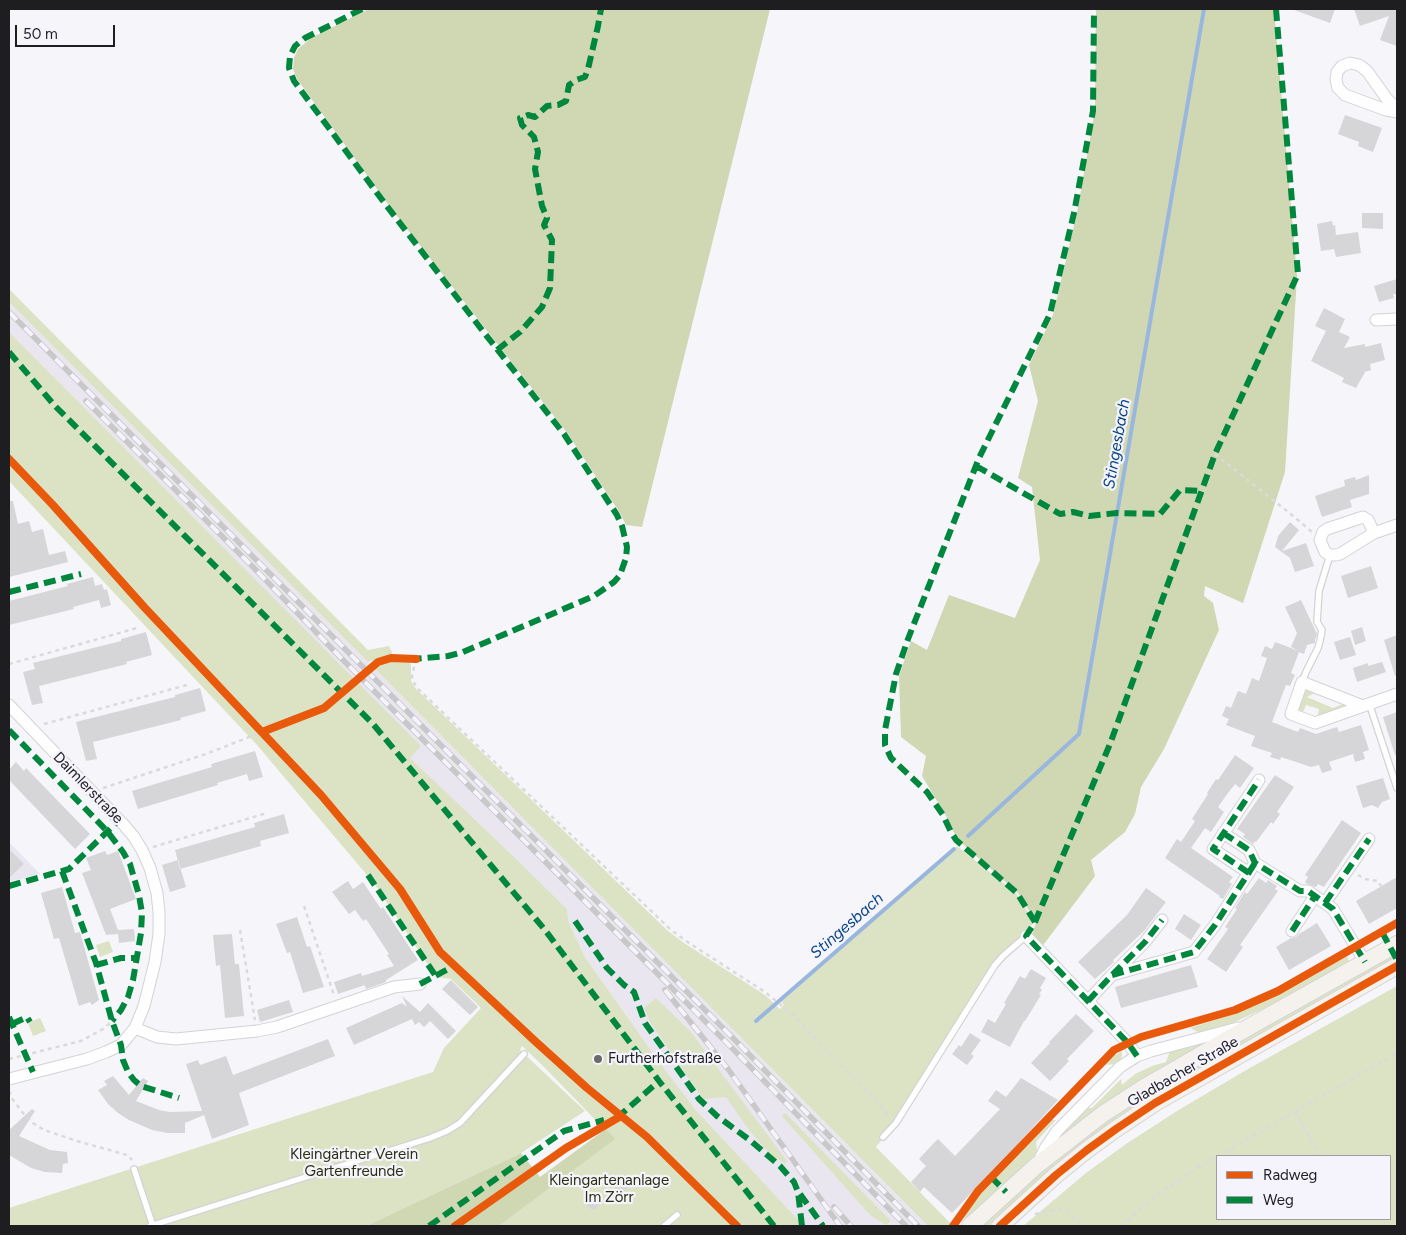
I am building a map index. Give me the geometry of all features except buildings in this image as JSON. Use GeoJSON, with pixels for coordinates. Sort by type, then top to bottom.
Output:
{"type":"FeatureCollection","features":[{"type":"Feature","properties":{"kind":"main road","name":"Gladbacher Straße"},"geometry":{"type":"LineString","coordinates":[[970,1226],[1036,1166],[1103,1114],[1143,1088],[1397,944]]}},
{"type":"Feature","properties":{"kind":"main road","name":"Gladbacher Straße"},"geometry":{"type":"LineString","coordinates":[[1000,1226],[1056,1174],[1116,1129],[1155,1103],[1397,966]]}},
{"type":"Feature","properties":{"kind":"street"},"geometry":{"type":"LineString","coordinates":[[1350,63],[1359,65],[1367,71],[1397,110],[1386,110],[1345,95],[1338,88],[1337,72],[1342,66],[1350,63]]}},
{"type":"Feature","properties":{"kind":"street"},"geometry":{"type":"LineString","coordinates":[[1376,320],[1397,319]]}},
{"type":"Feature","properties":{"kind":"street"},"geometry":{"type":"LineString","coordinates":[[1374,533],[1368,520],[1363,517],[1327,529],[1323,532],[1320,540],[1326,552],[1334,556],[1374,533],[1397,525]]}},
{"type":"Feature","properties":{"kind":"street"},"geometry":{"type":"LineString","coordinates":[[1366,704],[1302,682],[1291,714],[1315,723],[1397,694]]}},
{"type":"Feature","properties":{"kind":"street","name":"Daimlerstraße"},"geometry":{"type":"LineString","coordinates":[[9,705],[124,825],[142,850],[150,868],[157,893],[159,934],[155,962],[144,1006],[135,1028]]}},
{"type":"Feature","properties":{"kind":"street"},"geometry":{"type":"LineString","coordinates":[[1248,873],[1213,849],[1259,780]]}},
{"type":"Feature","properties":{"kind":"street"},"geometry":{"type":"LineString","coordinates":[[1223,834],[1249,850],[1255,863],[1300,891],[1308,891],[1333,909],[1365,962]]}},
{"type":"Feature","properties":{"kind":"street"},"geometry":{"type":"LineString","coordinates":[[1292,931],[1349,868],[1368,839]]}},
{"type":"Feature","properties":{"kind":"street"},"geometry":{"type":"LineString","coordinates":[[1112,975],[1194,952],[1255,863]]}},
{"type":"Feature","properties":{"kind":"street"},"geometry":{"type":"LineString","coordinates":[[1088,1001],[1145,942],[1162,920]]}},
{"type":"Feature","properties":{"kind":"street"},"geometry":{"type":"LineString","coordinates":[[1026,936],[1128,1043],[1137,1056]]}},
{"type":"Feature","properties":{"kind":"street"},"geometry":{"type":"LineString","coordinates":[[9,1079],[88,1059],[106,1052],[121,1045],[135,1028],[157,1036],[176,1038],[257,1031],[277,1027],[394,987],[420,984]]}},
{"type":"Feature","properties":{"kind":"street","name":"Gladbacher Straße"},"geometry":{"type":"LineString","coordinates":[[1036,1166],[1046,1147],[1058,1131],[1120,1068],[1137,1056],[1256,1023]]}},
{"type":"Feature","properties":{"kind":"lane"},"geometry":{"type":"LineString","coordinates":[[1302,682],[1320,641],[1322,630],[1317,622],[1319,591],[1330,554]]}},
{"type":"Feature","properties":{"kind":"lane"},"geometry":{"type":"LineString","coordinates":[[1366,704],[1397,788]]}},
{"type":"Feature","properties":{"kind":"lane"},"geometry":{"type":"LineString","coordinates":[[883,1137],[896,1123],[995,965],[1026,936]]}},
{"type":"Feature","properties":{"kind":"lane"},"geometry":{"type":"LineString","coordinates":[[134,1169],[152,1226],[447,1131],[460,1123],[524,1054]]}},
{"type":"Feature","properties":{"kind":"lane"},"geometry":{"type":"LineString","coordinates":[[664,1226],[677,1215]]}},
{"type":"Feature","properties":{"kind":"path"},"geometry":{"type":"LineString","coordinates":[[1215,454],[1292,515],[1320,540]]}},
{"type":"Feature","properties":{"kind":"path"},"geometry":{"type":"LineString","coordinates":[[9,664],[138,628]]}},
{"type":"Feature","properties":{"kind":"path"},"geometry":{"type":"LineString","coordinates":[[416,659],[412,676],[417,688],[670,929],[774,999],[793,1015],[896,1123]]}},
{"type":"Feature","properties":{"kind":"path"},"geometry":{"type":"LineString","coordinates":[[31,728],[187,686]]}},
{"type":"Feature","properties":{"kind":"path"},"geometry":{"type":"LineString","coordinates":[[92,792],[206,754],[262,732]]}},
{"type":"Feature","properties":{"kind":"path"},"geometry":{"type":"LineString","coordinates":[[142,850],[268,813]]}},
{"type":"Feature","properties":{"kind":"path"},"geometry":{"type":"LineString","coordinates":[[1349,868],[1365,880],[1378,881],[1381,886]]}},
{"type":"Feature","properties":{"kind":"path"},"geometry":{"type":"LineString","coordinates":[[304,906],[338,1006]]}},
{"type":"Feature","properties":{"kind":"path"},"geometry":{"type":"LineString","coordinates":[[240,930],[257,1031]]}},
{"type":"Feature","properties":{"kind":"path"},"geometry":{"type":"LineString","coordinates":[[9,1059],[81,1041],[103,1029],[112,1021]]}},
{"type":"Feature","properties":{"kind":"path"},"geometry":{"type":"LineString","coordinates":[[1221,1155],[1397,1054]]}},
{"type":"Feature","properties":{"kind":"path"},"geometry":{"type":"LineString","coordinates":[[9,1090],[13,1100],[23,1114],[34,1124],[55,1134],[127,1155],[130,1157],[134,1169]]}},
{"type":"Feature","properties":{"kind":"path"},"geometry":{"type":"LineString","coordinates":[[1295,1112],[1319,1155]]}},
{"type":"Feature","properties":{"kind":"path"},"geometry":{"type":"LineString","coordinates":[[1120,1226],[1162,1192],[1216,1158]]}},
{"type":"Feature","properties":{"kind":"path"},"geometry":{"type":"LineString","coordinates":[[1036,1214],[1064,1208],[1083,1226]]}},
{"type":"Feature","properties":{"kind":"shaded area"},"geometry":{"type":"Polygon","coordinates":[[[9,302],[928,1226],[804,1226],[695,1109],[657,1059],[585,957],[569,923],[567,909],[409,758],[420,746],[9,332],[9,302]]]}},
{"type":"Feature","properties":{"kind":"shaded area"},"geometry":{"type":"Polygon","coordinates":[[[9,842],[40,874],[9,882],[9,842]]]}},
{"type":"Feature","properties":{"kind":"green space"},"geometry":{"type":"Polygon","coordinates":[[[369,9],[770,9],[642,527],[626,525],[568,434],[393,211],[297,79],[293,69],[294,58],[298,49],[311,38],[369,9]]]}},
{"type":"Feature","properties":{"kind":"green space"},"geometry":{"type":"Polygon","coordinates":[[[1096,9],[1274,9],[1297,276],[1285,472],[1243,603],[1205,586],[1204,596],[1213,603],[1219,630],[1164,749],[1141,787],[1135,814],[1125,832],[1091,860],[1095,876],[1041,948],[1031,939],[1036,922],[1018,893],[957,839],[945,814],[922,776],[926,756],[901,737],[899,676],[911,641],[927,650],[949,595],[1015,618],[1040,560],[1032,487],[1018,478],[1038,401],[1029,365],[1053,315],[1077,213],[1095,110],[1096,9]]]}},
{"type":"Feature","properties":{"kind":"green space"},"geometry":{"type":"Polygon","coordinates":[[[9,289],[368,650],[389,646],[392,652],[391,656],[368,662],[9,302],[9,289]]]}},
{"type":"Feature","properties":{"kind":"green space"},"geometry":{"type":"Polygon","coordinates":[[[9,332],[421,746],[410,758],[567,909],[569,923],[585,957],[657,1059],[695,1109],[804,1226],[499,1226],[614,1139],[522,1046],[520,1050],[585,1111],[521,1153],[366,1226],[9,1226],[9,1208],[433,1072],[444,1048],[481,1008],[451,979],[436,977],[368,874],[257,745],[9,481],[9,332]]]}},
{"type":"Feature","properties":{"kind":"green space"},"geometry":{"type":"Polygon","coordinates":[[[408,661],[411,665],[411,681],[416,689],[668,931],[765,995],[780,1009],[784,1005],[781,1002],[957,846],[1016,893],[1034,922],[1024,936],[1002,955],[876,1147],[952,1225],[928,1226],[375,669],[385,662],[408,661]]]}},
{"type":"Feature","properties":{"kind":"green space"},"geometry":{"type":"Polygon","coordinates":[[[1308,690],[1317,692],[1307,697],[1333,708],[1345,703],[1347,706],[1317,718],[1319,709],[1306,705],[1303,712],[1299,709],[1305,692],[1308,690]]]}},
{"type":"Feature","properties":{"kind":"green space"},"geometry":{"type":"Polygon","coordinates":[[[109,941],[113,952],[100,957],[96,945],[109,941]]]}},
{"type":"Feature","properties":{"kind":"green space"},"geometry":{"type":"Polygon","coordinates":[[[1397,949],[1397,960],[1247,1042],[1014,1202],[989,1226],[981,1226],[1050,1163],[1115,1115],[1158,1087],[1397,949]]]}},
{"type":"Feature","properties":{"kind":"green space"},"geometry":{"type":"Polygon","coordinates":[[[1347,956],[1349,961],[1280,1001],[1235,1022],[1202,1034],[1190,1028],[1237,1013],[1278,995],[1347,956]]]}},
{"type":"Feature","properties":{"kind":"green space"},"geometry":{"type":"Polygon","coordinates":[[[1397,986],[1397,1226],[1023,1226],[1086,1173],[1177,1111],[1397,986]]]}},
{"type":"Feature","properties":{"kind":"green space"},"geometry":{"type":"Polygon","coordinates":[[[656,998],[690,1031],[787,1161],[785,1164],[769,1153],[749,1130],[726,1097],[703,1099],[650,1022],[644,1008],[656,998]]]}},
{"type":"Feature","properties":{"kind":"green space"},"geometry":{"type":"Polygon","coordinates":[[[40,1018],[46,1031],[33,1036],[28,1023],[40,1018]]]}},
{"type":"Feature","properties":{"kind":"green space"},"geometry":{"type":"Polygon","coordinates":[[[1213,1039],[1094,1111],[1060,1134],[1084,1108],[1092,1108],[1121,1079],[1122,1085],[1135,1074],[1166,1062],[1170,1051],[1213,1039]]]}},
{"type":"Feature","properties":{"kind":"green space"},"geometry":{"type":"Polygon","coordinates":[[[1122,1051],[1122,1056],[1117,1064],[1103,1065],[1110,1058],[1122,1051]]]}},
{"type":"Feature","properties":{"kind":"green space"},"geometry":{"type":"Polygon","coordinates":[[[785,1113],[891,1221],[886,1225],[871,1216],[782,1116],[785,1113]]]}},
{"type":"Feature","properties":{"kind":"green space"},"geometry":{"type":"Polygon","coordinates":[[[1050,1120],[1056,1120],[1036,1142],[1037,1151],[1034,1156],[1003,1186],[995,1178],[1050,1120]]]}},
{"type":"Feature","properties":{"kind":"green space"},"geometry":{"type":"Polygon","coordinates":[[[606,1129],[615,1139],[499,1226],[366,1226],[521,1153],[540,1177],[606,1129]]]}},
{"type":"Feature","properties":{"kind":"green space"},"geometry":{"type":"Polygon","coordinates":[[[992,1181],[1000,1189],[968,1219],[965,1217],[975,1200],[992,1181]]]}},
{"type":"Feature","properties":{"kind":"waterway","name":"Stingesbach"},"geometry":{"type":"LineString","coordinates":[[968,836],[1079,734],[1204,9]]}},
{"type":"Feature","properties":{"kind":"waterway","name":"Stingesbach"},"geometry":{"type":"LineString","coordinates":[[756,1021],[954,849]]}},
{"type":"Feature","properties":{"kind":"railway"},"geometry":{"type":"LineString","coordinates":[[9,312],[918,1226]]}},
{"type":"Feature","properties":{"kind":"railway"},"geometry":{"type":"LineString","coordinates":[[86,401],[731,1047],[906,1226]]}},
{"type":"Feature","properties":{"kind":"railway"},"geometry":{"type":"LineString","coordinates":[[665,990],[728,1069],[840,1226]]}},
{"type":"Feature","properties":{"kind":"railway"},"geometry":{"type":"LineString","coordinates":[[834,1207],[851,1226]]}},
{"type":"Feature","properties":{"kind":"marked path"},"geometry":{"type":"LineString","coordinates":[[362,9],[305,38],[295,46],[290,56],[289,68],[294,81],[383,201],[564,434],[617,515],[627,547],[626,558],[620,575],[614,582],[594,596],[463,652],[448,656],[413,659]]}},
{"type":"Feature","properties":{"kind":"marked path"},"geometry":{"type":"LineString","coordinates":[[497,350],[520,332],[542,307],[550,288],[552,240],[544,225],[547,218],[542,206],[535,169],[538,152],[534,137],[522,125],[520,118],[528,115],[535,117],[547,106],[558,105],[566,101],[569,85],[585,77],[601,9]]}},
{"type":"Feature","properties":{"kind":"marked path"},"geometry":{"type":"LineString","coordinates":[[1035,922],[1017,893],[956,840],[943,815],[927,792],[891,758],[885,745],[885,730],[896,674],[908,639],[979,458],[1050,314],[1074,213],[1093,111],[1094,9]]}},
{"type":"Feature","properties":{"kind":"marked path"},"geometry":{"type":"LineString","coordinates":[[1137,1056],[1128,1043],[1026,936],[1035,922],[1110,744],[1215,454],[1298,274],[1276,9]]}},
{"type":"Feature","properties":{"kind":"marked path"},"geometry":{"type":"LineString","coordinates":[[9,352],[55,406],[373,724],[545,930],[659,1081],[774,1226]]}},
{"type":"Feature","properties":{"kind":"marked path"},"geometry":{"type":"LineString","coordinates":[[976,466],[1060,514],[1073,512],[1089,516],[1117,513],[1160,514],[1180,490],[1201,491]]}},
{"type":"Feature","properties":{"kind":"marked path"},"geometry":{"type":"LineString","coordinates":[[9,592],[81,574]]}},
{"type":"Feature","properties":{"kind":"marked path"},"geometry":{"type":"LineString","coordinates":[[9,730],[107,831],[130,864],[142,913],[141,933],[133,980],[128,997],[112,1021]]}},
{"type":"Feature","properties":{"kind":"marked path"},"geometry":{"type":"LineString","coordinates":[[1249,873],[1213,849],[1259,780]]}},
{"type":"Feature","properties":{"kind":"marked path"},"geometry":{"type":"LineString","coordinates":[[9,886],[69,869],[119,820]]}},
{"type":"Feature","properties":{"kind":"marked path"},"geometry":{"type":"LineString","coordinates":[[1223,833],[1249,850],[1255,863],[1300,891],[1308,891],[1333,909],[1365,962]]}},
{"type":"Feature","properties":{"kind":"marked path"},"geometry":{"type":"LineString","coordinates":[[1325,903],[1369,839]]}},
{"type":"Feature","properties":{"kind":"marked path"},"geometry":{"type":"LineString","coordinates":[[1112,975],[1194,952],[1215,925],[1255,863]]}},
{"type":"Feature","properties":{"kind":"marked path"},"geometry":{"type":"LineString","coordinates":[[62,871],[96,963],[128,1072],[141,1086],[179,1098]]}},
{"type":"Feature","properties":{"kind":"marked path"},"geometry":{"type":"LineString","coordinates":[[368,875],[435,975]]}},
{"type":"Feature","properties":{"kind":"marked path"},"geometry":{"type":"LineString","coordinates":[[1292,931],[1315,896]]}},
{"type":"Feature","properties":{"kind":"marked path"},"geometry":{"type":"LineString","coordinates":[[1088,1001],[1145,942],[1162,920]]}},
{"type":"Feature","properties":{"kind":"marked path"},"geometry":{"type":"LineString","coordinates":[[575,921],[607,968],[634,992],[645,1023],[699,1099],[717,1116],[751,1141],[780,1166],[794,1182],[798,1192],[802,1226]]}},
{"type":"Feature","properties":{"kind":"marked path"},"geometry":{"type":"LineString","coordinates":[[1382,932],[1397,960]]}},
{"type":"Feature","properties":{"kind":"marked path"},"geometry":{"type":"LineString","coordinates":[[96,965],[121,958],[137,958]]}},
{"type":"Feature","properties":{"kind":"marked path"},"geometry":{"type":"LineString","coordinates":[[420,984],[454,966]]}},
{"type":"Feature","properties":{"kind":"marked path"},"geometry":{"type":"LineString","coordinates":[[9,1017],[33,1072]]}},
{"type":"Feature","properties":{"kind":"marked path"},"geometry":{"type":"LineString","coordinates":[[12,1024],[27,1017],[30,1022]]}},
{"type":"Feature","properties":{"kind":"marked path"},"geometry":{"type":"LineString","coordinates":[[617,1118],[659,1081]]}},
{"type":"Feature","properties":{"kind":"marked path"},"geometry":{"type":"LineString","coordinates":[[429,1226],[564,1131],[604,1120]]}},
{"type":"Feature","properties":{"kind":"marked path"},"geometry":{"type":"LineString","coordinates":[[991,1177],[1006,1192]]}},
{"type":"Feature","properties":{"kind":"marked path"},"geometry":{"type":"LineString","coordinates":[[800,1194],[823,1226]]}},
{"type":"Feature","properties":{"kind":"cycle path"},"geometry":{"type":"LineString","coordinates":[[9,459],[145,608],[321,795],[400,889],[440,952],[587,1088],[647,1137],[737,1226]]}},
{"type":"Feature","properties":{"kind":"cycle path"},"geometry":{"type":"LineString","coordinates":[[262,732],[324,708],[378,662],[391,658],[416,659]]}},
{"type":"Feature","properties":{"kind":"cycle path"},"geometry":{"type":"LineString","coordinates":[[953,1226],[978,1191],[1114,1050],[1141,1037],[1235,1010],[1278,991],[1397,923]]}},
{"type":"Feature","properties":{"kind":"cycle path"},"geometry":{"type":"LineString","coordinates":[[1000,1226],[1056,1175],[1087,1150],[1155,1103],[1397,966]]}},
{"type":"Feature","properties":{"kind":"cycle path"},"geometry":{"type":"LineString","coordinates":[[455,1226],[566,1148],[621,1116]]}},
{"type":"Feature","properties":{"kind":"place","name":"Furtherhofstraße"},"geometry":{"type":"Point","coordinates":[598,1059]}},
{"type":"Feature","properties":{"kind":"park label","name":"Kleingärtner Verein Gartenfreunde"},"geometry":{"type":"Point","coordinates":[354,1164]}},
{"type":"Feature","properties":{"kind":"park label","name":"Kleingartenanlage Im Zörr"},"geometry":{"type":"Point","coordinates":[609,1190]}}]}
